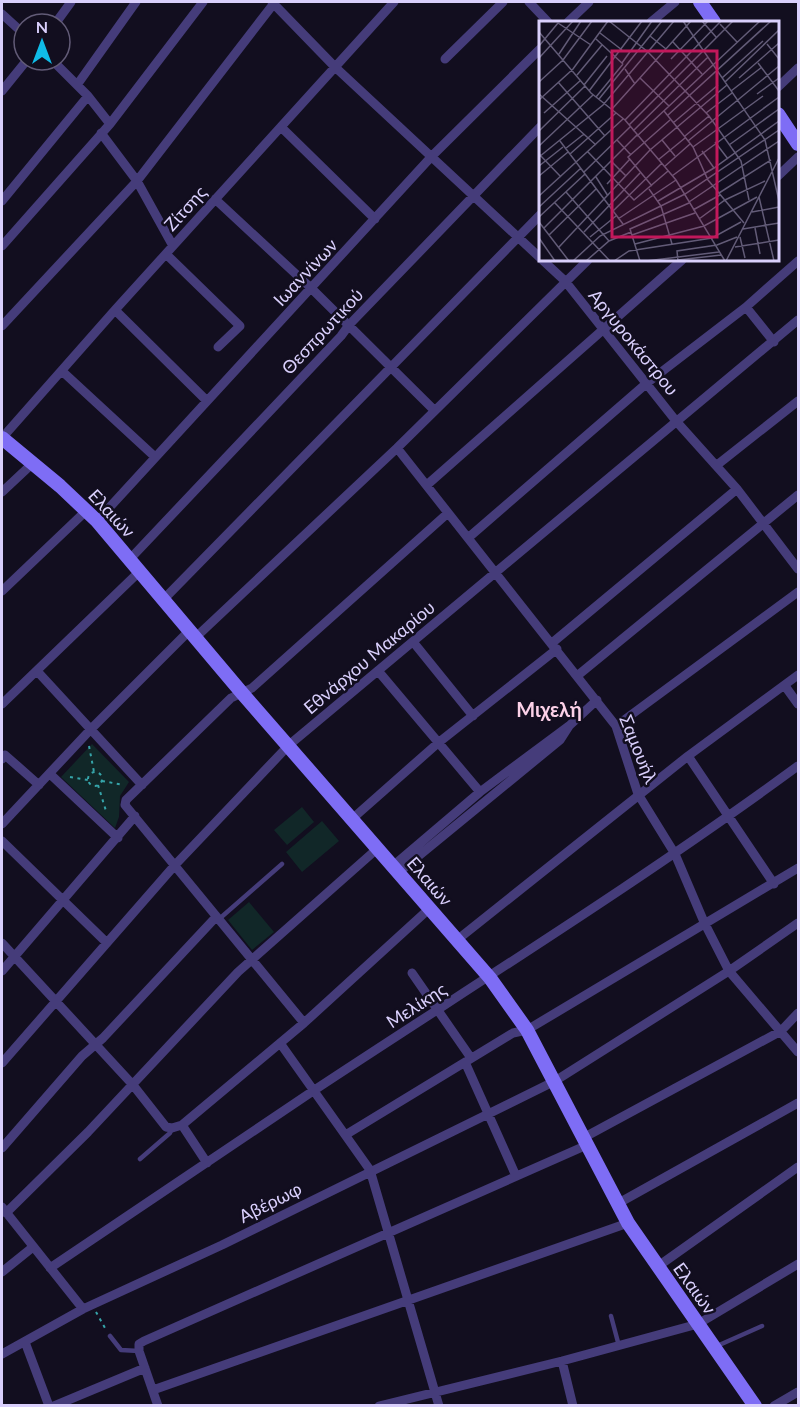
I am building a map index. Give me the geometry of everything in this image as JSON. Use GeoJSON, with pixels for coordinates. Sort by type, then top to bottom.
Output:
{"type":"FeatureCollection","features":[{"type":"Feature","properties":{"kind":"street"},"geometry":{"type":"LineString","coordinates":[[77,85],[135,2]]}},
{"type":"Feature","properties":{"kind":"street"},"geometry":{"type":"LineString","coordinates":[[2,246],[110,124],[203,2]]}},
{"type":"Feature","properties":{"kind":"street"},"geometry":{"type":"LineString","coordinates":[[2,326],[137,180],[273,2]]}},
{"type":"Feature","properties":{"kind":"street","name":"Αργυροκάστρου"},"geometry":{"type":"LineString","coordinates":[[273,2],[335,67],[539,259]]}},
{"type":"Feature","properties":{"kind":"street","name":"Ζίτσης"},"geometry":{"type":"LineString","coordinates":[[2,438],[63,372],[114,310],[394,2]]}},
{"type":"Feature","properties":{"kind":"street"},"geometry":{"type":"LineString","coordinates":[[446,59],[503,2]]}},
{"type":"Feature","properties":{"kind":"street"},"geometry":{"type":"LineString","coordinates":[[529,2],[547,21]]}},
{"type":"Feature","properties":{"kind":"street"},"geometry":{"type":"LineString","coordinates":[[569,21],[589,2]]}},
{"type":"Feature","properties":{"kind":"street"},"geometry":{"type":"LineString","coordinates":[[652,21],[675,2]]}},
{"type":"Feature","properties":{"kind":"street"},"geometry":{"type":"LineString","coordinates":[[700,2],[713,21]]}},
{"type":"Feature","properties":{"kind":"street","name":"Ιωαννίνων"},"geometry":{"type":"LineString","coordinates":[[97,521],[154,456],[312,289],[432,156],[539,50]]}},
{"type":"Feature","properties":{"kind":"street"},"geometry":{"type":"LineString","coordinates":[[779,85],[798,68]]}},
{"type":"Feature","properties":{"kind":"street"},"geometry":{"type":"LineString","coordinates":[[2,91],[17,72]]}},
{"type":"Feature","properties":{"kind":"street"},"geometry":{"type":"LineString","coordinates":[[64,72],[88,96],[110,124]]}},
{"type":"Feature","properties":{"kind":"street"},"geometry":{"type":"LineString","coordinates":[[2,201],[88,96]]}},
{"type":"Feature","properties":{"kind":"street"},"geometry":{"type":"LineString","coordinates":[[779,117],[798,144]]}},
{"type":"Feature","properties":{"kind":"street"},"geometry":{"type":"LineString","coordinates":[[281,127],[375,219]]}},
{"type":"Feature","properties":{"kind":"street","name":"Θεσπρωτικού"},"geometry":{"type":"LineString","coordinates":[[130,559],[349,325],[539,128]]}},
{"type":"Feature","properties":{"kind":"street"},"geometry":{"type":"LineString","coordinates":[[101,133],[137,180],[173,246]]}},
{"type":"Feature","properties":{"kind":"street"},"geometry":{"type":"LineString","coordinates":[[779,174],[798,157]]}},
{"type":"Feature","properties":{"kind":"street"},"geometry":{"type":"LineString","coordinates":[[215,199],[391,365],[434,410]]}},
{"type":"Feature","properties":{"kind":"street"},"geometry":{"type":"LineString","coordinates":[[163,600],[539,216]]}},
{"type":"Feature","properties":{"kind":"street"},"geometry":{"type":"LineString","coordinates":[[166,254],[240,326],[218,347]]}},
{"type":"Feature","properties":{"kind":"street","name":"Αργυροκάστρου"},"geometry":{"type":"LineString","coordinates":[[542,261],[565,281],[676,421],[737,489],[798,569]]}},
{"type":"Feature","properties":{"kind":"street"},"geometry":{"type":"LineString","coordinates":[[2,824],[88,732],[397,448],[587,261]]}},
{"type":"Feature","properties":{"kind":"street"},"geometry":{"type":"LineString","coordinates":[[428,484],[681,261]]}},
{"type":"Feature","properties":{"kind":"street"},"geometry":{"type":"LineString","coordinates":[[468,538],[647,383],[746,307],[798,261]]}},
{"type":"Feature","properties":{"kind":"street"},"geometry":{"type":"LineString","coordinates":[[746,307],[774,342]]}},
{"type":"Feature","properties":{"kind":"street"},"geometry":{"type":"LineString","coordinates":[[114,310],[207,400]]}},
{"type":"Feature","properties":{"kind":"street","name":"Εθνάρχου Μακαρίου"},"geometry":{"type":"LineString","coordinates":[[2,1063],[175,865],[289,745],[414,643],[495,571],[798,320]]}},
{"type":"Feature","properties":{"kind":"street"},"geometry":{"type":"LineString","coordinates":[[63,372],[154,456]]}},
{"type":"Feature","properties":{"kind":"street"},"geometry":{"type":"LineString","coordinates":[[717,465],[798,401]]}},
{"type":"Feature","properties":{"kind":"street","name":"Ελαιών"},"geometry":{"type":"LineString","coordinates":[[2,438],[97,521],[242,693],[490,978],[527,1030],[628,1222],[755,1406]]}},
{"type":"Feature","properties":{"kind":"street","name":"Σαμουήλ"},"geometry":{"type":"LineString","coordinates":[[397,448],[428,484],[448,513],[597,699],[616,726],[639,794],[675,854],[704,922],[729,971],[798,1052]]}},
{"type":"Feature","properties":{"kind":"street"},"geometry":{"type":"LineString","coordinates":[[2,492],[33,463]]}},
{"type":"Feature","properties":{"kind":"street"},"geometry":{"type":"LineString","coordinates":[[352,819],[737,489]]}},
{"type":"Feature","properties":{"kind":"street"},"geometry":{"type":"LineString","coordinates":[[577,676],[798,495]]}},
{"type":"Feature","properties":{"kind":"street"},"geometry":{"type":"LineString","coordinates":[[2,591],[87,510]]}},
{"type":"Feature","properties":{"kind":"street"},"geometry":{"type":"LineString","coordinates":[[304,1023],[125,805],[126,800],[231,698],[252,688],[448,513]]}},
{"type":"Feature","properties":{"kind":"street"},"geometry":{"type":"LineString","coordinates":[[2,704],[140,571]]}},
{"type":"Feature","properties":{"kind":"street"},"geometry":{"type":"LineString","coordinates":[[616,726],[798,592]]}},
{"type":"Feature","properties":{"kind":"street"},"geometry":{"type":"LineString","coordinates":[[414,643],[473,716]]}},
{"type":"Feature","properties":{"kind":"street"},"geometry":{"type":"LineString","coordinates":[[37,671],[88,732],[141,787]]}},
{"type":"Feature","properties":{"kind":"street"},"geometry":{"type":"LineString","coordinates":[[379,672],[480,792]]}},
{"type":"Feature","properties":{"kind":"street"},"geometry":{"type":"LineString","coordinates":[[457,940],[687,756],[798,675]]}},
{"type":"Feature","properties":{"kind":"street"},"geometry":{"type":"LineString","coordinates":[[785,686],[798,704]]}},
{"type":"Feature","properties":{"kind":"street"},"geometry":{"type":"LineString","coordinates":[[396,869],[480,792],[570,725],[597,699]]}},
{"type":"Feature","properties":{"kind":"street"},"geometry":{"type":"LineString","coordinates":[[396,869],[560,740],[570,725]]}},
{"type":"Feature","properties":{"kind":"street"},"geometry":{"type":"LineString","coordinates":[[2,759],[6,755],[39,785]]}},
{"type":"Feature","properties":{"kind":"street"},"geometry":{"type":"LineString","coordinates":[[687,756],[774,884]]}},
{"type":"Feature","properties":{"kind":"street","name":"Μελίκης"},"geometry":{"type":"LineString","coordinates":[[50,1268],[675,854],[798,766]]}},
{"type":"Feature","properties":{"kind":"street"},"geometry":{"type":"LineString","coordinates":[[52,772],[118,838]]}},
{"type":"Feature","properties":{"kind":"street"},"geometry":{"type":"LineString","coordinates":[[2,971],[135,816]]}},
{"type":"Feature","properties":{"kind":"street"},"geometry":{"type":"LineString","coordinates":[[2,841],[107,943]]}},
{"type":"Feature","properties":{"kind":"street"},"geometry":{"type":"LineString","coordinates":[[83,1309],[4,1210],[133,1085],[251,961],[378,849]]}},
{"type":"Feature","properties":{"kind":"street"},"geometry":{"type":"LineString","coordinates":[[347,1134],[513,1033],[527,1030],[704,922],[774,884],[798,868]]}},
{"type":"Feature","properties":{"kind":"street"},"geometry":{"type":"LineString","coordinates":[[2,943],[94,1046],[133,1085],[169,1128],[182,1125],[280,1044],[430,908]]}},
{"type":"Feature","properties":{"kind":"street"},"geometry":{"type":"LineString","coordinates":[[2,1148],[82,1056],[217,919]]}},
{"type":"Feature","properties":{"kind":"street","name":"Αβέρωφ"},"geometry":{"type":"LineString","coordinates":[[2,1354],[93,1304],[222,1245],[370,1170],[555,1081],[729,971],[798,923]]}},
{"type":"Feature","properties":{"kind":"street"},"geometry":{"type":"LineString","coordinates":[[412,974],[439,1010],[468,1060],[487,1113],[516,1176]]}},
{"type":"Feature","properties":{"kind":"street"},"geometry":{"type":"LineString","coordinates":[[158,1406],[139,1351],[139,1344],[516,1176],[585,1142],[781,1030],[798,1013]]}},
{"type":"Feature","properties":{"kind":"street"},"geometry":{"type":"LineString","coordinates":[[280,1044],[347,1134],[370,1170],[439,1406]]}},
{"type":"Feature","properties":{"kind":"street"},"geometry":{"type":"LineString","coordinates":[[617,1204],[798,1103]]}},
{"type":"Feature","properties":{"kind":"street"},"geometry":{"type":"LineString","coordinates":[[182,1125],[207,1163]]}},
{"type":"Feature","properties":{"kind":"street"},"geometry":{"type":"LineString","coordinates":[[657,1267],[798,1167]]}},
{"type":"Feature","properties":{"kind":"street"},"geometry":{"type":"LineString","coordinates":[[153,1390],[628,1222]]}},
{"type":"Feature","properties":{"kind":"street"},"geometry":{"type":"LineString","coordinates":[[2,1272],[33,1247]]}},
{"type":"Feature","properties":{"kind":"street"},"geometry":{"type":"LineString","coordinates":[[379,1406],[562,1361],[698,1324],[798,1264]]}},
{"type":"Feature","properties":{"kind":"street"},"geometry":{"type":"LineString","coordinates":[[25,1342],[49,1406]]}},
{"type":"Feature","properties":{"kind":"street"},"geometry":{"type":"LineString","coordinates":[[562,1361],[573,1406]]}},
{"type":"Feature","properties":{"kind":"street"},"geometry":{"type":"LineString","coordinates":[[54,1406],[145,1368]]}},
{"type":"Feature","properties":{"kind":"street"},"geometry":{"type":"LineString","coordinates":[[774,1406],[798,1392]]}},
{"type":"Feature","properties":{"kind":"lane"},"geometry":{"type":"LineString","coordinates":[[217,919],[282,864]]}},
{"type":"Feature","properties":{"kind":"lane"},"geometry":{"type":"LineString","coordinates":[[140,1159],[170,1133],[169,1128]]}},
{"type":"Feature","properties":{"kind":"lane"},"geometry":{"type":"LineString","coordinates":[[611,1316],[619,1346]]}},
{"type":"Feature","properties":{"kind":"lane"},"geometry":{"type":"LineString","coordinates":[[715,1347],[762,1326]]}},
{"type":"Feature","properties":{"kind":"lane"},"geometry":{"type":"LineString","coordinates":[[110,1336],[121,1350],[139,1351]]}},
{"type":"Feature","properties":{"kind":"path"},"geometry":{"type":"LineString","coordinates":[[88,732],[94,772]]}},
{"type":"Feature","properties":{"kind":"path"},"geometry":{"type":"LineString","coordinates":[[52,772],[88,780],[91,785],[98,785],[102,781]]}},
{"type":"Feature","properties":{"kind":"path"},"geometry":{"type":"LineString","coordinates":[[88,780],[90,774],[94,772]]}},
{"type":"Feature","properties":{"kind":"path"},"geometry":{"type":"LineString","coordinates":[[94,772],[101,775],[102,781]]}},
{"type":"Feature","properties":{"kind":"path"},"geometry":{"type":"LineString","coordinates":[[102,781],[141,787]]}},
{"type":"Feature","properties":{"kind":"path"},"geometry":{"type":"LineString","coordinates":[[98,785],[108,828]]}},
{"type":"Feature","properties":{"kind":"path"},"geometry":{"type":"LineString","coordinates":[[93,1304],[110,1336]]}},
{"type":"Feature","properties":{"kind":"green space"},"geometry":{"type":"Polygon","coordinates":[[[92,744],[129,782],[120,796],[119,817],[115,828],[61,777],[92,744]]]}},
{"type":"Feature","properties":{"kind":"green space"},"geometry":{"type":"Polygon","coordinates":[[[302,807],[314,822],[287,845],[274,830],[302,807]]]}},
{"type":"Feature","properties":{"kind":"green space"},"geometry":{"type":"Polygon","coordinates":[[[322,821],[339,841],[302,872],[286,852],[322,821]]]}},
{"type":"Feature","properties":{"kind":"green space"},"geometry":{"type":"Polygon","coordinates":[[[249,902],[274,932],[252,950],[228,920],[249,902]]]}},
{"type":"Feature","properties":{"kind":"district","name":"Μιχελή"},"geometry":{"type":"Point","coordinates":[549,709]}}]}
